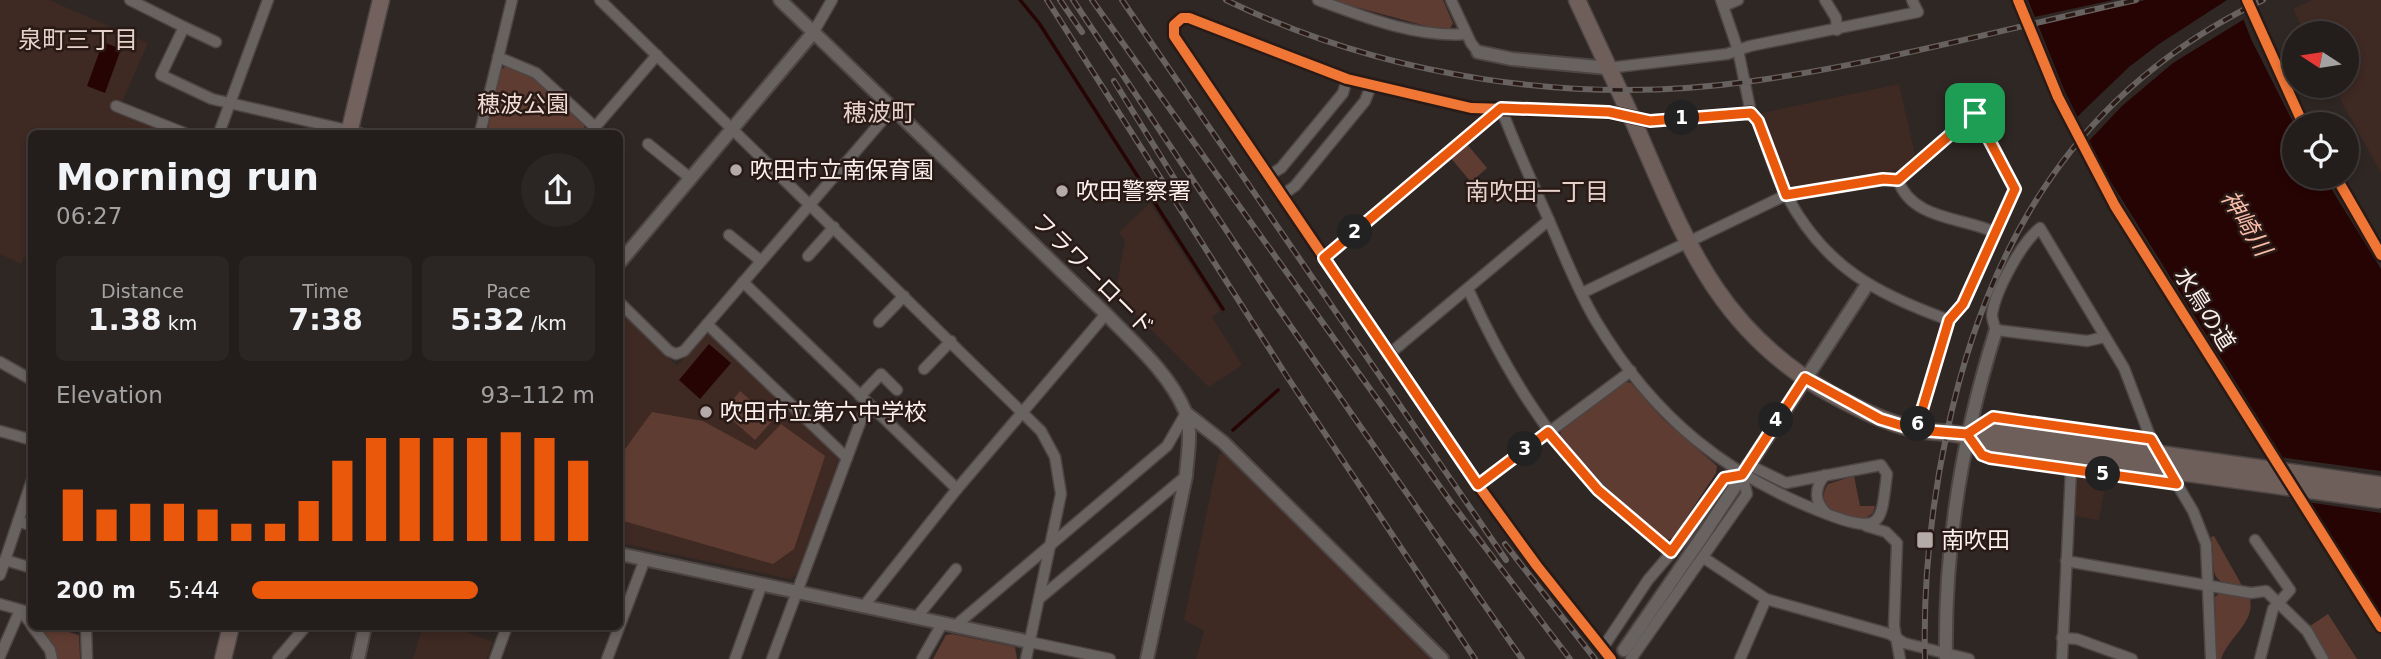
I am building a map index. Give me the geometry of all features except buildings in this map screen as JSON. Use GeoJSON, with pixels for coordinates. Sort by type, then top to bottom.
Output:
{"type":"FeatureCollection","features":[{"type":"Feature","properties":{"kind":"highway"},"geometry":{"type":"LineString","coordinates":[[353,130],[381,0]]}},
{"type":"Feature","properties":{"kind":"highway"},"geometry":{"type":"LineString","coordinates":[[223,659],[229,630]]}},
{"type":"Feature","properties":{"kind":"main road"},"geometry":{"type":"LineString","coordinates":[[1577,0],[1687,242],[1736,318],[1774,357],[1805,378],[1880,419],[1916,430],[1967,434],[1985,444],[2116,455],[2381,485]]}},
{"type":"Feature","properties":{"kind":"main road"},"geometry":{"type":"LineString","coordinates":[[2116,455],[2381,500]]}},
{"type":"Feature","properties":{"kind":"street"},"geometry":{"type":"LineString","coordinates":[[130,0],[216,42]]}},
{"type":"Feature","properties":{"kind":"street"},"geometry":{"type":"LineString","coordinates":[[220,130],[268,0]]}},
{"type":"Feature","properties":{"kind":"street"},"geometry":{"type":"LineString","coordinates":[[481,130],[512,0]]}},
{"type":"Feature","properties":{"kind":"street"},"geometry":{"type":"LineString","coordinates":[[600,0],[1024,411],[1041,431],[1055,457],[1061,494],[1026,659]]}},
{"type":"Feature","properties":{"kind":"street","name":"フラワーロード"},"geometry":{"type":"LineString","coordinates":[[780,0],[1106,314],[1157,367],[1186,413],[1186,476],[1147,659]]}},
{"type":"Feature","properties":{"kind":"street"},"geometry":{"type":"LineString","coordinates":[[623,258],[813,33],[832,0]]}},
{"type":"Feature","properties":{"kind":"street"},"geometry":{"type":"LineString","coordinates":[[1318,0],[1381,21],[1446,36],[1466,34]]}},
{"type":"Feature","properties":{"kind":"street"},"geometry":{"type":"LineString","coordinates":[[1451,0],[1466,34],[1478,52],[1512,60],[1608,68],[1738,50],[1918,12],[1912,0]]}},
{"type":"Feature","properties":{"kind":"street"},"geometry":{"type":"LineString","coordinates":[[1738,0],[1723,3],[1738,50],[1751,113],[1758,121],[1786,195],[1821,248],[1867,285],[1906,304],[1949,320]]}},
{"type":"Feature","properties":{"kind":"street"},"geometry":{"type":"LineString","coordinates":[[1825,0],[1836,18],[1837,30]]}},
{"type":"Feature","properties":{"kind":"street"},"geometry":{"type":"LineString","coordinates":[[1611,659],[1478,485],[1281,196],[1174,36],[1173,29],[1177,20],[1189,18],[1347,79],[1471,108],[1609,112],[1650,121],[1751,113]]}},
{"type":"Feature","properties":{"kind":"street"},"geometry":{"type":"LineString","coordinates":[[184,27],[161,75],[212,99],[345,130]]}},
{"type":"Feature","properties":{"kind":"street"},"geometry":{"type":"LineString","coordinates":[[498,57],[537,73],[592,130],[657,55]]}},
{"type":"Feature","properties":{"kind":"street"},"geometry":{"type":"LineString","coordinates":[[1268,176],[1281,168],[1343,93],[1347,79]]}},
{"type":"Feature","properties":{"kind":"street"},"geometry":{"type":"LineString","coordinates":[[1281,196],[1295,186],[1365,102],[1371,86]]}},
{"type":"Feature","properties":{"kind":"street"},"geometry":{"type":"LineString","coordinates":[[116,106],[176,130]]}},
{"type":"Feature","properties":{"kind":"street"},"geometry":{"type":"LineString","coordinates":[[623,306],[669,351],[676,354],[684,351],[893,108]]}},
{"type":"Feature","properties":{"kind":"street"},"geometry":{"type":"LineString","coordinates":[[1501,108],[1595,320],[1630,371],[1660,408],[1693,439],[1744,470],[1827,514],[1883,531],[1897,544],[1894,626],[1899,659]]}},
{"type":"Feature","properties":{"kind":"street"},"geometry":{"type":"LineString","coordinates":[[1324,258],[1501,108]]}},
{"type":"Feature","properties":{"kind":"street"},"geometry":{"type":"LineString","coordinates":[[1582,293],[1786,195],[1883,179],[1898,180],[1975,113],[2015,189],[1963,304],[1949,320],[1916,430]]}},
{"type":"Feature","properties":{"kind":"street"},"geometry":{"type":"LineString","coordinates":[[648,144],[690,178]]}},
{"type":"Feature","properties":{"kind":"street"},"geometry":{"type":"LineString","coordinates":[[1898,180],[1902,192],[1924,208],[1958,223],[1994,232]]}},
{"type":"Feature","properties":{"kind":"street"},"geometry":{"type":"LineString","coordinates":[[1388,355],[1549,220]]}},
{"type":"Feature","properties":{"kind":"street"},"geometry":{"type":"LineString","coordinates":[[808,256],[834,227]]}},
{"type":"Feature","properties":{"kind":"street"},"geometry":{"type":"LineString","coordinates":[[1946,656],[1950,541],[1967,434],[1996,330],[1992,316],[2007,278],[2028,237],[2040,228],[2124,368],[2151,439],[2201,527],[2208,552],[2211,659]]}},
{"type":"Feature","properties":{"kind":"street"},"geometry":{"type":"LineString","coordinates":[[729,235],[761,261]]}},
{"type":"Feature","properties":{"kind":"street"},"geometry":{"type":"LineString","coordinates":[[743,282],[957,489]]}},
{"type":"Feature","properties":{"kind":"street"},"geometry":{"type":"LineString","coordinates":[[1627,655],[1744,470],[1867,285]]}},
{"type":"Feature","properties":{"kind":"street"},"geometry":{"type":"LineString","coordinates":[[1468,289],[1510,374],[1548,432],[1598,490],[1671,552]]}},
{"type":"Feature","properties":{"kind":"street"},"geometry":{"type":"LineString","coordinates":[[878,322],[904,296]]}},
{"type":"Feature","properties":{"kind":"street"},"geometry":{"type":"LineString","coordinates":[[863,607],[957,489],[1106,314]]}},
{"type":"Feature","properties":{"kind":"street"},"geometry":{"type":"LineString","coordinates":[[707,324],[847,458]]}},
{"type":"Feature","properties":{"kind":"street"},"geometry":{"type":"LineString","coordinates":[[1996,330],[2087,341],[2105,337]]}},
{"type":"Feature","properties":{"kind":"street"},"geometry":{"type":"LineString","coordinates":[[924,369],[951,341]]}},
{"type":"Feature","properties":{"kind":"street"},"geometry":{"type":"LineString","coordinates":[[0,362],[28,378]]}},
{"type":"Feature","properties":{"kind":"street"},"geometry":{"type":"LineString","coordinates":[[1478,485],[1630,371]]}},
{"type":"Feature","properties":{"kind":"street"},"geometry":{"type":"LineString","coordinates":[[772,659],[847,458],[864,400],[881,374],[897,390]]}},
{"type":"Feature","properties":{"kind":"street"},"geometry":{"type":"LineString","coordinates":[[922,659],[948,625],[1051,547],[1171,442],[1186,413],[1223,442],[1442,659]]}},
{"type":"Feature","properties":{"kind":"street"},"geometry":{"type":"LineString","coordinates":[[1967,434],[1993,417],[2151,439]]}},
{"type":"Feature","properties":{"kind":"street"},"geometry":{"type":"LineString","coordinates":[[0,431],[28,439]]}},
{"type":"Feature","properties":{"kind":"street"},"geometry":{"type":"LineString","coordinates":[[1967,434],[1982,455],[1990,458],[2177,484]]}},
{"type":"Feature","properties":{"kind":"street"},"geometry":{"type":"LineString","coordinates":[[1602,649],[1648,580],[1724,478],[1744,470],[1782,482],[1877,465],[1884,467],[1887,474],[1880,516],[1875,522],[1863,526]]}},
{"type":"Feature","properties":{"kind":"street"},"geometry":{"type":"LineString","coordinates":[[1627,655],[1704,558],[1747,494],[1744,470]]}},
{"type":"Feature","properties":{"kind":"street"},"geometry":{"type":"LineString","coordinates":[[2062,659],[2071,470]]}},
{"type":"Feature","properties":{"kind":"street"},"geometry":{"type":"LineString","coordinates":[[1825,475],[1816,495],[1819,506],[1827,514]]}},
{"type":"Feature","properties":{"kind":"street"},"geometry":{"type":"LineString","coordinates":[[1040,598],[1186,476]]}},
{"type":"Feature","properties":{"kind":"street"},"geometry":{"type":"LineString","coordinates":[[0,575],[28,491]]}},
{"type":"Feature","properties":{"kind":"street"},"geometry":{"type":"LineString","coordinates":[[18,522],[28,525]]}},
{"type":"Feature","properties":{"kind":"street"},"geometry":{"type":"LineString","coordinates":[[2255,540],[2290,590],[2273,609],[2260,659]]}},
{"type":"Feature","properties":{"kind":"street"},"geometry":{"type":"LineString","coordinates":[[623,555],[1110,659]]}},
{"type":"Feature","properties":{"kind":"street"},"geometry":{"type":"LineString","coordinates":[[1704,558],[1766,599],[1890,634],[1946,656],[1969,659]]}},
{"type":"Feature","properties":{"kind":"street"},"geometry":{"type":"LineString","coordinates":[[623,617],[645,559]]}},
{"type":"Feature","properties":{"kind":"street"},"geometry":{"type":"LineString","coordinates":[[5,560],[28,567]]}},
{"type":"Feature","properties":{"kind":"street"},"geometry":{"type":"LineString","coordinates":[[2066,561],[2259,594],[2266,591],[2311,635],[2323,659]]}},
{"type":"Feature","properties":{"kind":"street"},"geometry":{"type":"LineString","coordinates":[[916,618],[956,569]]}},
{"type":"Feature","properties":{"kind":"street"},"geometry":{"type":"LineString","coordinates":[[735,659],[762,584]]}},
{"type":"Feature","properties":{"kind":"street"},"geometry":{"type":"LineString","coordinates":[[1740,659],[1766,599]]}},
{"type":"Feature","properties":{"kind":"street"},"geometry":{"type":"LineString","coordinates":[[0,604],[28,612]]}},
{"type":"Feature","properties":{"kind":"street"},"geometry":{"type":"LineString","coordinates":[[20,610],[28,621]]}},
{"type":"Feature","properties":{"kind":"street"},"geometry":{"type":"LineString","coordinates":[[1,650],[20,610]]}},
{"type":"Feature","properties":{"kind":"street"},"geometry":{"type":"LineString","coordinates":[[35,630],[50,649],[52,659]]}},
{"type":"Feature","properties":{"kind":"street"},"geometry":{"type":"LineString","coordinates":[[83,630],[88,659]]}},
{"type":"Feature","properties":{"kind":"street"},"geometry":{"type":"LineString","coordinates":[[278,659],[303,630]]}},
{"type":"Feature","properties":{"kind":"street"},"geometry":{"type":"LineString","coordinates":[[358,659],[365,630]]}},
{"type":"Feature","properties":{"kind":"street"},"geometry":{"type":"LineString","coordinates":[[495,659],[506,630]]}},
{"type":"Feature","properties":{"kind":"street"},"geometry":{"type":"LineString","coordinates":[[607,659],[618,630]]}},
{"type":"Feature","properties":{"kind":"street"},"geometry":{"type":"LineString","coordinates":[[2062,638],[2077,639],[2132,659]]}},
{"type":"Feature","properties":{"kind":"shaded area"},"geometry":{"type":"Polygon","coordinates":[[[0,0],[49,0],[148,43],[118,111],[165,130],[28,130],[28,259],[24,257],[21,264],[0,254],[0,0]]]}},
{"type":"Feature","properties":{"kind":"shaded area"},"geometry":{"type":"Polygon","coordinates":[[[2312,0],[2381,0],[2381,173],[2359,133],[2359,112],[2347,112],[2340,98],[2359,98],[2359,21],[2299,21],[2293,9],[2312,0]]]}},
{"type":"Feature","properties":{"kind":"shaded area"},"geometry":{"type":"Polygon","coordinates":[[[1899,84],[1915,155],[1901,169],[1794,187],[1788,184],[1762,113],[1899,84]]]}},
{"type":"Feature","properties":{"kind":"shaded area"},"geometry":{"type":"Polygon","coordinates":[[[1150,203],[1220,311],[1212,317],[1242,365],[1209,387],[1115,294],[1125,241],[1119,232],[1150,203]]]}},
{"type":"Feature","properties":{"kind":"shaded area","name":"吹田市立第六中学校"},"geometry":{"type":"Polygon","coordinates":[[[623,313],[677,366],[707,333],[714,334],[837,458],[839,462],[797,575],[790,579],[623,544],[623,313]]]}},
{"type":"Feature","properties":{"kind":"shaded area"},"geometry":{"type":"Polygon","coordinates":[[[1223,453],[1432,659],[1196,659],[1204,631],[1184,620],[1219,454],[1223,453]]]}},
{"type":"Feature","properties":{"kind":"shaded area"},"geometry":{"type":"Polygon","coordinates":[[[2077,477],[2106,481],[2099,520],[2074,516],[2077,477]]]}},
{"type":"Feature","properties":{"kind":"shaded area"},"geometry":{"type":"Polygon","coordinates":[[[422,630],[461,630],[493,642],[487,659],[413,659],[422,630]]]}},
{"type":"Feature","properties":{"kind":"green space"},"geometry":{"type":"Polygon","coordinates":[[[1330,0],[1443,0],[1453,23],[1448,32],[1330,0]]]}},
{"type":"Feature","properties":{"kind":"green space","name":"穂波公園"},"geometry":{"type":"Polygon","coordinates":[[[508,65],[534,77],[585,124],[584,130],[488,130],[500,70],[508,65]]]}},
{"type":"Feature","properties":{"kind":"green space"},"geometry":{"type":"Polygon","coordinates":[[[1466,143],[1487,168],[1471,182],[1450,157],[1466,143]]]}},
{"type":"Feature","properties":{"kind":"green space"},"geometry":{"type":"Polygon","coordinates":[[[1624,381],[1631,383],[1663,419],[1717,466],[1716,473],[1673,538],[1667,540],[1603,486],[1560,437],[1561,429],[1624,381]]]}},
{"type":"Feature","properties":{"kind":"green space"},"geometry":{"type":"Polygon","coordinates":[[[740,391],[773,420],[755,440],[723,412],[740,391]]]}},
{"type":"Feature","properties":{"kind":"green space"},"geometry":{"type":"Polygon","coordinates":[[[652,412],[703,421],[756,450],[781,424],[825,456],[794,549],[773,564],[623,521],[623,452],[652,412]]]}},
{"type":"Feature","properties":{"kind":"green space"},"geometry":{"type":"Polygon","coordinates":[[[1854,476],[1860,506],[1875,506],[1873,513],[1864,519],[1840,514],[1824,500],[1828,484],[1854,476]]]}},
{"type":"Feature","properties":{"kind":"green space"},"geometry":{"type":"Polygon","coordinates":[[[2214,536],[2243,588],[2217,578],[2213,567],[2211,537],[2214,536]]]}},
{"type":"Feature","properties":{"kind":"green space"},"geometry":{"type":"Polygon","coordinates":[[[2221,592],[2249,596],[2251,605],[2246,621],[2221,659],[2216,659],[2215,597],[2221,592]]]}},
{"type":"Feature","properties":{"kind":"green space"},"geometry":{"type":"Polygon","coordinates":[[[2328,614],[2357,659],[2326,659],[2307,628],[2328,614]]]}},
{"type":"Feature","properties":{"kind":"green space"},"geometry":{"type":"Polygon","coordinates":[[[41,630],[62,630],[79,635],[80,659],[57,659],[55,648],[41,630]]]}},
{"type":"Feature","properties":{"kind":"green space"},"geometry":{"type":"Polygon","coordinates":[[[946,635],[1015,647],[1017,659],[933,659],[946,635]]]}},
{"type":"Feature","properties":{"kind":"water","name":"神崎川"},"geometry":{"type":"Polygon","coordinates":[[[2028,0],[2236,0],[2251,39],[2288,112],[2282,112],[2282,189],[2331,189],[2381,269],[2381,615],[2106,174],[2065,92],[2028,0]]]}},
{"type":"Feature","properties":{"kind":"water"},"geometry":{"type":"Polygon","coordinates":[[[103,42],[121,49],[105,93],[87,86],[103,42]]]}},
{"type":"Feature","properties":{"kind":"water"},"geometry":{"type":"Polygon","coordinates":[[[709,344],[731,363],[700,399],[679,380],[709,344]]]}},
{"type":"Feature","properties":{"kind":"pier"},"geometry":{"type":"Polygon","coordinates":[[[2113,0],[2146,0],[2033,25],[2030,18],[2113,0]]]}},
{"type":"Feature","properties":{"kind":"pier"},"geometry":{"type":"Polygon","coordinates":[[[2227,0],[2240,0],[2246,18],[2173,63],[2122,106],[2087,143],[2075,120],[2082,112],[2129,67],[2227,0]]]}},
{"type":"Feature","properties":{"kind":"pier"},"geometry":{"type":"Polygon","coordinates":[[[2278,457],[2381,471],[2381,513],[2307,502],[2278,457]]]}},
{"type":"Feature","properties":{"kind":"waterway"},"geometry":{"type":"LineString","coordinates":[[1020,0],[1039,23],[1223,309]]}},
{"type":"Feature","properties":{"kind":"waterway"},"geometry":{"type":"LineString","coordinates":[[1233,430],[1278,390]]}},
{"type":"Feature","properties":{"kind":"railway"},"geometry":{"type":"LineString","coordinates":[[1047,0],[1286,375],[1475,659]]}},
{"type":"Feature","properties":{"kind":"railway"},"geometry":{"type":"LineString","coordinates":[[1060,0],[1082,32]]}},
{"type":"Feature","properties":{"kind":"railway"},"geometry":{"type":"LineString","coordinates":[[1073,0],[1278,308],[1522,659]]}},
{"type":"Feature","properties":{"kind":"railway"},"geometry":{"type":"LineString","coordinates":[[1092,0],[1453,505],[1570,659]]}},
{"type":"Feature","properties":{"kind":"railway"},"geometry":{"type":"LineString","coordinates":[[1122,0],[1506,560]]}},
{"type":"Feature","properties":{"kind":"railway"},"geometry":{"type":"LineString","coordinates":[[1226,0],[1288,27],[1351,49],[1417,66],[1484,79],[1551,87],[1619,90],[1686,88],[1801,74],[1897,55],[2136,0]]}},
{"type":"Feature","properties":{"kind":"railway"},"geometry":{"type":"LineString","coordinates":[[1925,659],[1929,545],[1947,432],[1965,362],[1988,295],[2017,234],[2052,177],[2093,124],[2142,77],[2199,36],[2263,0]]}},
{"type":"Feature","properties":{"kind":"railway"},"geometry":{"type":"LineString","coordinates":[[1114,81],[1179,186]]}},
{"type":"Feature","properties":{"kind":"railway"},"geometry":{"type":"LineString","coordinates":[[1505,544],[1595,659]]}},
{"type":"Feature","properties":{"kind":"cycle path","name":"水鳥の道"},"geometry":{"type":"LineString","coordinates":[[2018,0],[2058,97],[2115,206],[2381,627]]}},
{"type":"Feature","properties":{"kind":"cycle path"},"geometry":{"type":"LineString","coordinates":[[2247,0],[2298,112]]}},
{"type":"Feature","properties":{"kind":"cycle path"},"geometry":{"type":"LineString","coordinates":[[1611,659],[1537,566],[1478,485],[1174,36],[1174,25],[1182,18],[1189,18],[1347,79],[1471,108],[1609,112],[1650,121],[1751,113]]}},
{"type":"Feature","properties":{"kind":"cycle path"},"geometry":{"type":"LineString","coordinates":[[2343,189],[2381,255]]}},
{"type":"Feature","properties":{"kind":"place","name":"吹田市立南保育園"},"geometry":{"type":"Point","coordinates":[736,170]}},
{"type":"Feature","properties":{"kind":"place","name":"吹田警察署"},"geometry":{"type":"Point","coordinates":[1062,191]}},
{"type":"Feature","properties":{"kind":"place","name":"吹田市立第六中学校"},"geometry":{"type":"Point","coordinates":[706,412]}},
{"type":"Feature","properties":{"kind":"place","name":"南吹田"},"geometry":{"type":"Point","coordinates":[1925,540]}},
{"type":"Feature","properties":{"kind":"district","name":"泉町三丁目"},"geometry":{"type":"Point","coordinates":[78,40]}},
{"type":"Feature","properties":{"kind":"district","name":"穂波町"},"geometry":{"type":"Point","coordinates":[879,113]}},
{"type":"Feature","properties":{"kind":"district","name":"南吹田一丁目"},"geometry":{"type":"Point","coordinates":[1537,192]}},
{"type":"Feature","properties":{"kind":"route"},"geometry":{"type":"LineString","coordinates":[[1975,113],[1898,180],[1883,179],[1786,195],[1758,121],[1751,113],[1650,121],[1609,112],[1501,108],[1324,258],[1478,485],[1548,432],[1598,490],[1671,552],[1685,538],[1724,478],[1742,475],[1805,378],[1880,419],[1916,430],[1967,434],[1982,455],[1990,458],[2177,484],[2151,439],[1993,417],[1967,434],[1952,432],[1916,430],[1949,320],[1963,304],[2015,189],[1975,113]]}}]}
